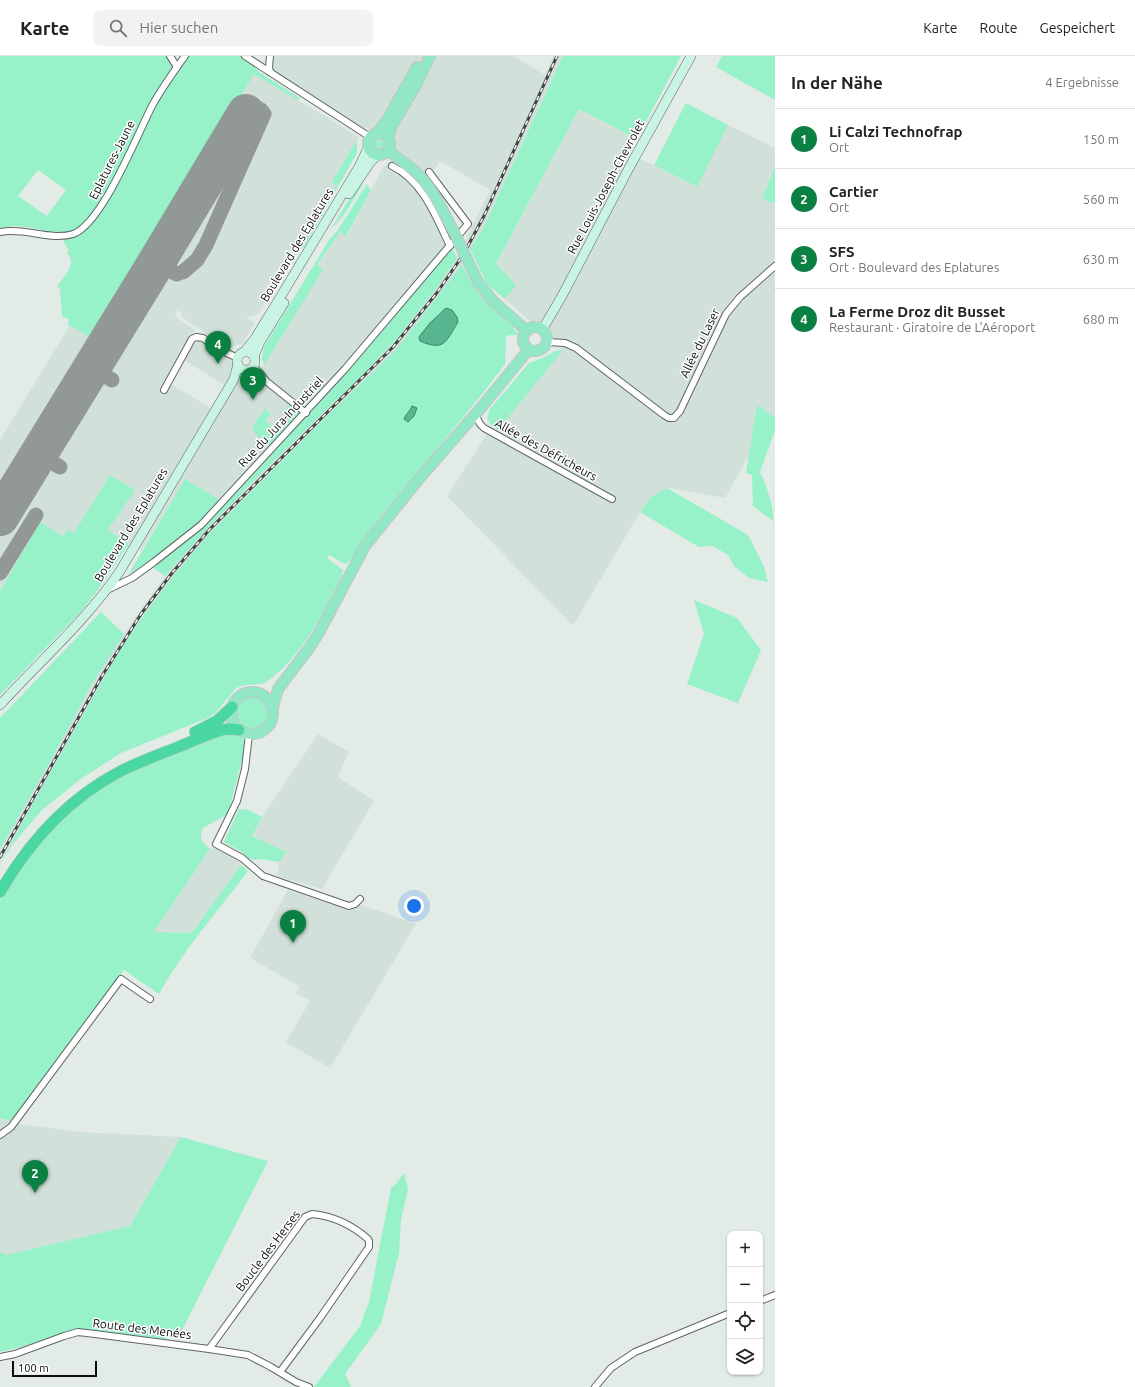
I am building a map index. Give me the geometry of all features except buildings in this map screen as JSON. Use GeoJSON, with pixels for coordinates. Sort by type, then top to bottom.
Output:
{"type":"FeatureCollection","features":[{"type":"Feature","properties":{"kind":"highway"},"geometry":{"type":"LineString","coordinates":[[0,877],[13,857],[37,827],[63,802],[85,785],[132,758],[212,724],[232,707]]}},
{"type":"Feature","properties":{"kind":"highway"},"geometry":{"type":"LineString","coordinates":[[0,892],[18,862],[43,832],[67,808],[94,788],[134,765],[215,732],[229,729],[244,732]]}},
{"type":"Feature","properties":{"kind":"main road"},"geometry":{"type":"LineString","coordinates":[[423,56],[386,122],[373,135],[367,144],[371,152],[377,155],[384,154],[388,150],[390,143],[388,137],[392,126],[416,85],[430,56]]}},
{"type":"Feature","properties":{"kind":"main road","name":"Rue Louis-Joseph-Chevrolet"},"geometry":{"type":"LineString","coordinates":[[542,330],[562,296],[611,201],[690,56]]}},
{"type":"Feature","properties":{"kind":"main road"},"geometry":{"type":"LineString","coordinates":[[373,135],[384,134],[388,137]]}},
{"type":"Feature","properties":{"kind":"main road","name":"Boulevard des Eplatures"},"geometry":{"type":"LineString","coordinates":[[0,705],[75,628],[107,590],[120,571],[234,379],[240,358],[254,340],[278,301],[360,165],[368,148]]}},
{"type":"Feature","properties":{"kind":"main road"},"geometry":{"type":"LineString","coordinates":[[388,150],[416,172],[428,186],[437,199],[478,282],[493,301],[527,331]]}},
{"type":"Feature","properties":{"kind":"main road","name":"Boulevard des Eplatures"},"geometry":{"type":"LineString","coordinates":[[254,356],[260,342],[352,189],[377,155]]}},
{"type":"Feature","properties":{"kind":"main road"},"geometry":{"type":"LineString","coordinates":[[534,328],[542,330],[547,336],[547,342],[541,350],[535,351],[526,347],[524,341],[527,331],[534,328]]}},
{"type":"Feature","properties":{"kind":"main road"},"geometry":{"type":"LineString","coordinates":[[273,707],[267,698],[258,693],[244,693],[236,699],[232,707],[231,717],[235,727],[244,732],[260,733],[268,727],[273,718],[273,707],[278,689],[310,647],[320,631],[365,546],[434,460],[475,414],[529,349]]}},
{"type":"Feature","properties":{"kind":"main road"},"geometry":{"type":"LineString","coordinates":[[248,352],[254,356],[256,360],[250,368],[241,369],[240,358],[248,352]]}},
{"type":"Feature","properties":{"kind":"main road","name":"Boulevard des Eplatures"},"geometry":{"type":"LineString","coordinates":[[234,379],[250,368]]}},
{"type":"Feature","properties":{"kind":"main road"},"geometry":{"type":"LineString","coordinates":[[258,693],[285,678]]}},
{"type":"Feature","properties":{"kind":"street"},"geometry":{"type":"LineString","coordinates":[[170,56],[177,67]]}},
{"type":"Feature","properties":{"kind":"street","name":"Eplatures-Jaune"},"geometry":{"type":"LineString","coordinates":[[0,232],[21,231],[62,236],[75,233],[85,227],[106,198],[153,105],[185,56]]}},
{"type":"Feature","properties":{"kind":"street"},"geometry":{"type":"LineString","coordinates":[[245,56],[276,77],[373,135]]}},
{"type":"Feature","properties":{"kind":"street"},"geometry":{"type":"LineString","coordinates":[[270,56],[270,72]]}},
{"type":"Feature","properties":{"kind":"street"},"geometry":{"type":"LineString","coordinates":[[392,166],[406,175],[425,197],[450,246]]}},
{"type":"Feature","properties":{"kind":"street","name":"Rue du Jura-Industriel"},"geometry":{"type":"LineString","coordinates":[[107,590],[132,578],[201,525],[306,413],[468,224],[429,172]]}},
{"type":"Feature","properties":{"kind":"street","name":"Allée du Laser"},"geometry":{"type":"LineString","coordinates":[[547,342],[565,343],[576,348],[664,415],[670,418],[676,417],[726,314],[740,296],[775,266]]}},
{"type":"Feature","properties":{"kind":"street"},"geometry":{"type":"LineString","coordinates":[[164,390],[192,339],[196,337],[203,338],[218,349],[240,358]]}},
{"type":"Feature","properties":{"kind":"street"},"geometry":{"type":"LineString","coordinates":[[250,368],[260,372],[266,381],[306,413]]}},
{"type":"Feature","properties":{"kind":"street","name":"Allée des Défricheurs"},"geometry":{"type":"LineString","coordinates":[[475,414],[481,426],[612,499]]}},
{"type":"Feature","properties":{"kind":"street"},"geometry":{"type":"LineString","coordinates":[[244,732],[245,769],[237,801],[216,844],[242,858],[262,876],[349,906],[355,904],[360,898]]}},
{"type":"Feature","properties":{"kind":"street"},"geometry":{"type":"LineString","coordinates":[[0,1134],[11,1127],[121,979],[150,999]]}},
{"type":"Feature","properties":{"kind":"street","name":"Boucle des Herses"},"geometry":{"type":"LineString","coordinates":[[210,1349],[305,1217],[316,1214],[346,1223],[370,1241],[369,1247],[320,1318],[280,1372]]}},
{"type":"Feature","properties":{"kind":"street"},"geometry":{"type":"LineString","coordinates":[[763,1300],[775,1295]]}},
{"type":"Feature","properties":{"kind":"street"},"geometry":{"type":"LineString","coordinates":[[595,1387],[611,1368],[635,1352],[727,1314]]}},
{"type":"Feature","properties":{"kind":"street","name":"Route des Menées"},"geometry":{"type":"LineString","coordinates":[[0,1357],[15,1354],[78,1332],[248,1355],[296,1382],[309,1387]]}},
{"type":"Feature","properties":{"kind":"shaded area"},"geometry":{"type":"Polygon","coordinates":[[[0,56],[167,56],[173,68],[104,197],[85,223],[75,230],[58,233],[15,226],[0,229],[0,56]],[[38,170],[18,196],[47,216],[66,190],[38,170]]]}},
{"type":"Feature","properties":{"kind":"shaded area"},"geometry":{"type":"Polygon","coordinates":[[[188,56],[241,56],[252,63],[259,72],[300,98],[298,100],[254,74],[92,338],[67,324],[69,320],[62,316],[60,289],[57,286],[71,265],[70,257],[67,253],[69,250],[63,241],[87,228],[104,207],[112,195],[152,112],[169,83],[188,56]]]}},
{"type":"Feature","properties":{"kind":"shaded area"},"geometry":{"type":"Polygon","coordinates":[[[225,56],[359,137],[332,182],[336,185],[293,260],[259,313],[252,317],[246,317],[255,323],[242,344],[231,347],[221,344],[182,317],[182,313],[178,310],[175,314],[176,317],[195,330],[171,371],[170,384],[211,408],[224,385],[184,360],[194,344],[199,340],[233,359],[234,369],[250,377],[264,365],[323,270],[317,266],[340,232],[347,236],[381,171],[388,162],[403,170],[414,180],[454,246],[309,412],[224,503],[185,479],[141,551],[108,530],[135,490],[110,475],[74,533],[63,536],[40,522],[0,591],[0,440],[67,330],[225,56]]]}},
{"type":"Feature","properties":{"kind":"shaded area"},"geometry":{"type":"Polygon","coordinates":[[[273,56],[514,56],[545,75],[553,56],[563,56],[483,229],[462,265],[396,350],[324,419],[209,534],[174,575],[142,618],[22,823],[0,864],[0,849],[51,760],[93,682],[111,652],[165,576],[215,520],[241,495],[243,491],[338,398],[340,399],[396,340],[454,263],[490,190],[440,161],[428,178],[417,165],[392,148],[390,136],[377,130],[361,128],[274,72],[271,65],[273,56]]]}},
{"type":"Feature","properties":{"kind":"shaded area"},"geometry":{"type":"Polygon","coordinates":[[[563,56],[681,56],[637,139],[579,109],[496,264],[516,285],[505,299],[487,284],[470,249],[483,229],[563,56]]]}},
{"type":"Feature","properties":{"kind":"shaded area"},"geometry":{"type":"Polygon","coordinates":[[[722,56],[775,56],[775,100],[716,67],[722,56]]]}},
{"type":"Feature","properties":{"kind":"shaded area"},"geometry":{"type":"Polygon","coordinates":[[[686,103],[728,125],[697,187],[654,165],[686,103]]]}},
{"type":"Feature","properties":{"kind":"shaded area"},"geometry":{"type":"Polygon","coordinates":[[[579,109],[637,139],[629,155],[654,165],[696,187],[728,125],[775,148],[775,168],[762,197],[775,204],[775,418],[757,405],[749,455],[725,498],[668,488],[651,497],[640,512],[573,626],[447,496],[492,426],[498,430],[562,350],[505,299],[516,285],[496,265],[579,109]]]}},
{"type":"Feature","properties":{"kind":"shaded area"},"geometry":{"type":"Polygon","coordinates":[[[378,136],[383,138],[385,143],[383,148],[378,150],[373,148],[371,143],[373,138],[378,136]]]}},
{"type":"Feature","properties":{"kind":"shaded area"},"geometry":{"type":"Polygon","coordinates":[[[356,141],[357,153],[304,247],[300,249],[336,185],[332,182],[356,141]]]}},
{"type":"Feature","properties":{"kind":"shaded area"},"geometry":{"type":"Polygon","coordinates":[[[775,168],[775,204],[762,198],[775,168]]]}},
{"type":"Feature","properties":{"kind":"shaded area"},"geometry":{"type":"Polygon","coordinates":[[[360,181],[363,184],[345,213],[331,229],[360,181]]]}},
{"type":"Feature","properties":{"kind":"shaded area"},"geometry":{"type":"Polygon","coordinates":[[[367,184],[371,190],[346,236],[340,232],[317,265],[323,270],[264,365],[262,359],[264,347],[329,240],[338,230],[367,184]]]}},
{"type":"Feature","properties":{"kind":"shaded area"},"geometry":{"type":"Polygon","coordinates":[[[452,248],[457,257],[454,263],[396,340],[339,399],[338,398],[243,491],[242,494],[215,520],[165,576],[152,567],[203,525],[309,412],[452,248]]]}},
{"type":"Feature","properties":{"kind":"shaded area"},"geometry":{"type":"Polygon","coordinates":[[[462,265],[481,297],[507,321],[518,334],[506,336],[505,364],[479,398],[378,520],[349,562],[345,564],[329,555],[327,558],[343,570],[342,576],[319,620],[291,660],[266,682],[236,688],[218,710],[210,717],[121,753],[82,778],[42,810],[12,845],[0,865],[22,823],[118,653],[174,575],[209,534],[324,419],[396,350],[462,265]]]}},
{"type":"Feature","properties":{"kind":"shaded area"},"geometry":{"type":"Polygon","coordinates":[[[446,308],[452,310],[457,317],[458,322],[444,343],[435,345],[420,341],[419,337],[430,323],[446,308]]]}},
{"type":"Feature","properties":{"kind":"shaded area"},"geometry":{"type":"Polygon","coordinates":[[[563,350],[498,430],[492,426],[487,418],[490,409],[529,363],[545,357],[555,351],[563,350]]]}},
{"type":"Feature","properties":{"kind":"shaded area"},"geometry":{"type":"Polygon","coordinates":[[[290,404],[300,413],[288,426],[285,423],[289,418],[281,410],[285,410],[290,404]]]}},
{"type":"Feature","properties":{"kind":"shaded area"},"geometry":{"type":"Polygon","coordinates":[[[757,405],[775,418],[775,430],[760,472],[773,510],[773,521],[753,506],[752,475],[746,473],[757,405]]]}},
{"type":"Feature","properties":{"kind":"shaded area"},"geometry":{"type":"Polygon","coordinates":[[[412,406],[417,408],[414,416],[408,422],[404,419],[412,406]]]}},
{"type":"Feature","properties":{"kind":"shaded area"},"geometry":{"type":"Polygon","coordinates":[[[265,409],[271,414],[265,420],[276,431],[281,426],[285,430],[273,443],[270,444],[256,435],[253,429],[255,422],[265,409]]]}},
{"type":"Feature","properties":{"kind":"shaded area"},"geometry":{"type":"Polygon","coordinates":[[[110,475],[135,490],[108,530],[129,544],[97,591],[78,615],[0,695],[0,591],[40,522],[63,536],[68,530],[74,533],[110,475]]]}},
{"type":"Feature","properties":{"kind":"shaded area"},"geometry":{"type":"Polygon","coordinates":[[[185,479],[221,501],[189,531],[148,564],[146,563],[128,575],[185,479]]]}},
{"type":"Feature","properties":{"kind":"shaded area"},"geometry":{"type":"Polygon","coordinates":[[[667,488],[748,535],[764,567],[768,582],[749,578],[734,566],[728,555],[713,546],[699,547],[640,512],[651,497],[667,488]]]}},
{"type":"Feature","properties":{"kind":"shaded area"},"geometry":{"type":"Polygon","coordinates":[[[694,600],[737,618],[761,650],[738,703],[687,684],[704,634],[694,600]]]}},
{"type":"Feature","properties":{"kind":"shaded area"},"geometry":{"type":"Polygon","coordinates":[[[101,612],[124,634],[93,682],[51,760],[0,849],[0,718],[101,612]]]}},
{"type":"Feature","properties":{"kind":"shaded area"},"geometry":{"type":"Polygon","coordinates":[[[255,697],[264,702],[268,707],[268,721],[264,726],[259,730],[249,731],[245,730],[236,721],[235,711],[236,707],[245,698],[255,697]]]}},
{"type":"Feature","properties":{"kind":"shaded area"},"geometry":{"type":"Polygon","coordinates":[[[224,734],[241,736],[246,744],[228,814],[203,828],[201,834],[202,840],[210,849],[153,933],[190,933],[194,930],[241,865],[248,871],[190,946],[159,994],[124,970],[11,1121],[0,1118],[0,900],[30,853],[55,825],[88,796],[118,777],[224,734]]]}},
{"type":"Feature","properties":{"kind":"shaded area"},"geometry":{"type":"Polygon","coordinates":[[[318,734],[349,752],[338,777],[374,801],[322,889],[277,876],[279,862],[285,852],[252,836],[262,817],[318,734]]]}},
{"type":"Feature","properties":{"kind":"shaded area"},"geometry":{"type":"Polygon","coordinates":[[[239,809],[249,810],[262,817],[252,836],[286,852],[279,862],[248,858],[242,852],[224,842],[239,809]]]}},
{"type":"Feature","properties":{"kind":"shaded area"},"geometry":{"type":"Polygon","coordinates":[[[218,848],[238,859],[241,865],[194,930],[190,933],[156,932],[152,934],[210,849],[218,848]]]}},
{"type":"Feature","properties":{"kind":"shaded area"},"geometry":{"type":"Polygon","coordinates":[[[288,890],[352,911],[356,903],[416,924],[330,1068],[286,1042],[310,1001],[296,993],[299,986],[250,958],[288,890]]]}},
{"type":"Feature","properties":{"kind":"shaded area"},"geometry":{"type":"Polygon","coordinates":[[[0,1118],[18,1124],[80,1132],[181,1137],[130,1226],[6,1255],[0,1252],[0,1118]]]}},
{"type":"Feature","properties":{"kind":"shaded area"},"geometry":{"type":"Polygon","coordinates":[[[181,1137],[268,1161],[181,1332],[169,1331],[167,1340],[95,1330],[77,1330],[0,1352],[0,1252],[6,1255],[130,1226],[181,1137]]]}},
{"type":"Feature","properties":{"kind":"shaded area"},"geometry":{"type":"Polygon","coordinates":[[[404,1173],[408,1189],[401,1220],[399,1253],[381,1324],[345,1374],[351,1387],[314,1387],[360,1326],[369,1302],[391,1188],[404,1173]]]}},
{"type":"Feature","properties":{"kind":"taxiway"},"geometry":{"type":"LineString","coordinates":[[183,272],[197,260],[206,245],[264,114],[261,110],[253,106],[246,113]]}},
{"type":"Feature","properties":{"kind":"taxiway"},"geometry":{"type":"LineString","coordinates":[[156,263],[177,274]]}},
{"type":"Feature","properties":{"kind":"taxiway"},"geometry":{"type":"LineString","coordinates":[[91,367],[112,380]]}},
{"type":"Feature","properties":{"kind":"taxiway"},"geometry":{"type":"LineString","coordinates":[[38,454],[60,467]]}},
{"type":"Feature","properties":{"kind":"taxiway"},"geometry":{"type":"LineString","coordinates":[[0,573],[36,515]]}},
{"type":"Feature","properties":{"kind":"runway"},"geometry":{"type":"LineString","coordinates":[[0,517],[246,113]]}},
{"type":"Feature","properties":{"kind":"railway"},"geometry":{"type":"LineString","coordinates":[[0,857],[102,676],[141,614],[172,573],[210,529],[393,347],[436,294],[463,255],[484,216],[557,56]]}},
{"type":"Feature","properties":{"kind":"place","name":"La Ferme Droz dit Busset"},"geometry":{"type":"Point","coordinates":[218,364]}},
{"type":"Feature","properties":{"kind":"place","name":"SFS"},"geometry":{"type":"Point","coordinates":[253,400]}},
{"type":"Feature","properties":{"kind":"place","name":"Li Calzi Technofrap"},"geometry":{"type":"Point","coordinates":[293,943]}},
{"type":"Feature","properties":{"kind":"place","name":"Cartier"},"geometry":{"type":"Point","coordinates":[35,1193]}}]}
